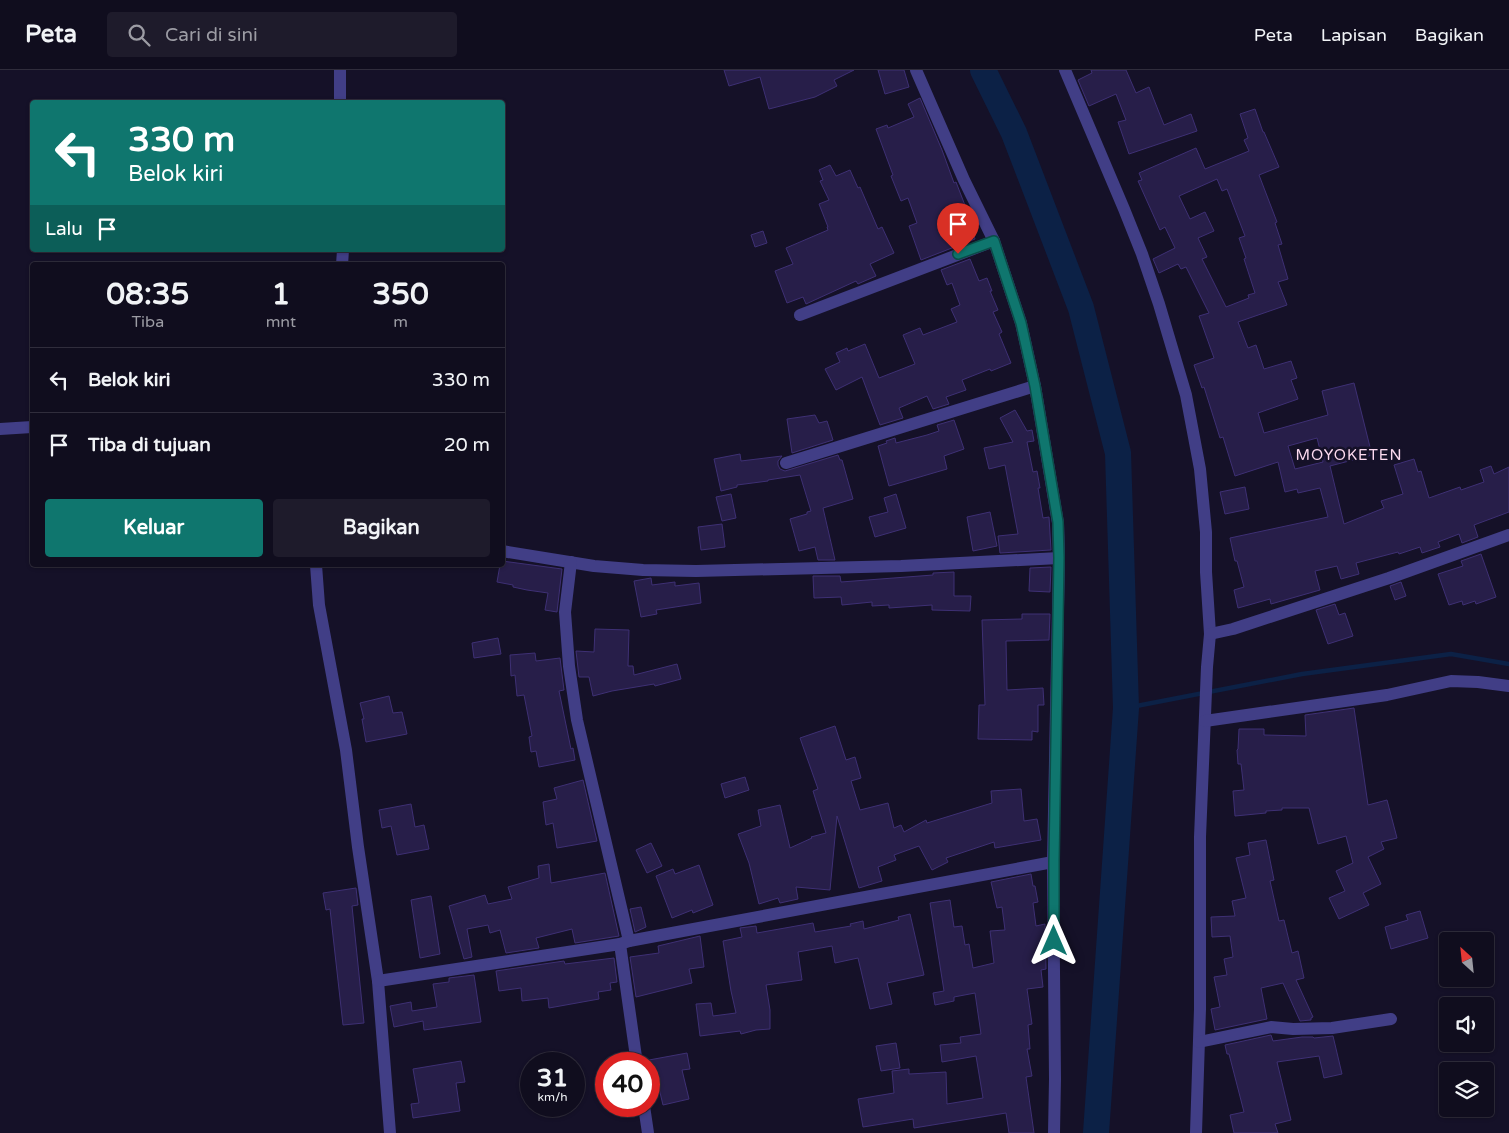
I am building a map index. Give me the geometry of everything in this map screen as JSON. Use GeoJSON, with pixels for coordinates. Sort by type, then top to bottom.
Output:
{"type":"FeatureCollection","features":[{"type":"Feature","properties":{"kind":"street"},"geometry":{"type":"LineString","coordinates":[[340,70],[340,100]]}},
{"type":"Feature","properties":{"kind":"street"},"geometry":{"type":"LineString","coordinates":[[916,70],[964,180],[994,241],[1021,323],[1035,386],[1058,522],[1054,862],[1054,1133]]}},
{"type":"Feature","properties":{"kind":"street"},"geometry":{"type":"LineString","coordinates":[[1065,70],[1142,254],[1162,312],[1186,395],[1203,495],[1210,634],[1200,837],[1199,1042],[1196,1133]]}},
{"type":"Feature","properties":{"kind":"street"},"geometry":{"type":"LineString","coordinates":[[800,315],[994,241]]}},
{"type":"Feature","properties":{"kind":"street"},"geometry":{"type":"LineString","coordinates":[[786,464],[1035,386]]}},
{"type":"Feature","properties":{"kind":"street"},"geometry":{"type":"LineString","coordinates":[[0,429],[30,427]]}},
{"type":"Feature","properties":{"kind":"street"},"geometry":{"type":"LineString","coordinates":[[1210,634],[1233,629],[1389,578],[1509,535]]}},
{"type":"Feature","properties":{"kind":"street"},"geometry":{"type":"LineString","coordinates":[[505,551],[571,562],[643,570],[696,571],[901,566],[1059,558]]}},
{"type":"Feature","properties":{"kind":"street"},"geometry":{"type":"LineString","coordinates":[[571,562],[565,612],[569,666],[577,720],[624,942],[636,1052]]}},
{"type":"Feature","properties":{"kind":"street"},"geometry":{"type":"LineString","coordinates":[[316,567],[319,605],[346,750],[378,981],[390,1133]]}},
{"type":"Feature","properties":{"kind":"street"},"geometry":{"type":"LineString","coordinates":[[1205,718],[1387,694],[1450,681],[1509,686]]}},
{"type":"Feature","properties":{"kind":"street"},"geometry":{"type":"LineString","coordinates":[[378,981],[624,942],[1054,862]]}},
{"type":"Feature","properties":{"kind":"street"},"geometry":{"type":"LineString","coordinates":[[1199,1042],[1271,1027],[1293,1029],[1332,1028],[1391,1018]]}},
{"type":"Feature","properties":{"kind":"street"},"geometry":{"type":"LineString","coordinates":[[646,1117],[648,1133]]}},
{"type":"Feature","properties":{"kind":"building"},"geometry":{"type":"Polygon","coordinates":[[[724,70],[854,70],[834,80],[837,86],[815,97],[769,109],[760,77],[729,86],[724,70]]]}},
{"type":"Feature","properties":{"kind":"building"},"geometry":{"type":"Polygon","coordinates":[[[878,70],[904,70],[909,87],[885,94],[878,70]]]}},
{"type":"Feature","properties":{"kind":"building"},"geometry":{"type":"Polygon","coordinates":[[[1091,70],[1126,70],[1136,93],[1149,87],[1164,125],[1191,114],[1197,131],[1129,154],[1118,122],[1126,120],[1116,94],[1089,106],[1078,80],[1092,73],[1091,70]]]}},
{"type":"Feature","properties":{"kind":"building"},"geometry":{"type":"Polygon","coordinates":[[[920,98],[954,183],[956,182],[966,208],[968,207],[978,228],[972,230],[975,239],[921,260],[909,226],[917,223],[908,198],[901,201],[876,129],[887,125],[888,128],[914,117],[908,104],[920,98]]]}},
{"type":"Feature","properties":{"kind":"building"},"geometry":{"type":"Polygon","coordinates":[[[1255,109],[1279,167],[1259,175],[1277,222],[1275,223],[1282,244],[1278,245],[1288,279],[1278,282],[1287,305],[1238,322],[1248,348],[1256,345],[1264,369],[1291,361],[1297,378],[1291,380],[1298,399],[1258,413],[1264,433],[1328,415],[1322,391],[1354,383],[1372,455],[1330,466],[1344,524],[1384,508],[1381,501],[1403,494],[1394,465],[1414,459],[1418,472],[1421,471],[1429,498],[1460,487],[1461,490],[1484,482],[1480,470],[1491,466],[1494,474],[1509,467],[1509,512],[1474,525],[1478,537],[1462,543],[1459,534],[1438,542],[1440,547],[1422,553],[1420,547],[1399,554],[1398,552],[1356,563],[1359,574],[1341,579],[1337,566],[1315,571],[1320,590],[1271,604],[1270,599],[1238,608],[1234,590],[1244,587],[1237,561],[1235,561],[1230,538],[1328,517],[1320,488],[1298,493],[1297,489],[1285,492],[1278,462],[1235,476],[1223,437],[1220,438],[1204,387],[1202,388],[1194,365],[1214,358],[1199,316],[1209,313],[1186,267],[1181,269],[1178,264],[1159,273],[1153,259],[1175,248],[1165,227],[1160,230],[1138,181],[1142,180],[1139,173],[1196,148],[1205,169],[1249,151],[1244,140],[1248,138],[1240,114],[1255,109]],[[1217,179],[1179,196],[1190,219],[1205,212],[1214,231],[1198,238],[1207,257],[1202,259],[1226,307],[1249,298],[1248,295],[1255,293],[1239,238],[1245,236],[1227,189],[1222,191],[1217,179]],[[1317,438],[1288,446],[1295,469],[1323,462],[1317,438]]]}},
{"type":"Feature","properties":{"kind":"building"},"geometry":{"type":"Polygon","coordinates":[[[830,165],[836,176],[850,170],[858,188],[860,187],[878,229],[882,227],[894,253],[870,264],[876,276],[858,284],[856,281],[806,304],[803,297],[787,303],[775,271],[793,264],[786,248],[828,230],[819,204],[829,200],[820,181],[823,180],[819,170],[830,165]]]}},
{"type":"Feature","properties":{"kind":"building"},"geometry":{"type":"Polygon","coordinates":[[[763,231],[767,243],[755,247],[751,235],[763,231]]]}},
{"type":"Feature","properties":{"kind":"building"},"geometry":{"type":"Polygon","coordinates":[[[970,259],[979,281],[987,278],[998,310],[993,312],[1002,332],[999,334],[1011,363],[962,380],[966,390],[946,397],[949,404],[933,409],[927,396],[899,408],[903,418],[880,425],[862,377],[836,390],[825,369],[840,362],[836,353],[847,348],[848,351],[865,344],[879,378],[915,364],[903,335],[920,328],[923,335],[957,322],[951,309],[960,305],[952,283],[947,285],[941,270],[970,259]]]}},
{"type":"Feature","properties":{"kind":"building"},"geometry":{"type":"Polygon","coordinates":[[[1015,410],[1027,431],[1032,430],[1034,441],[1027,442],[1033,472],[1037,471],[1043,518],[1049,517],[1051,550],[1000,553],[998,536],[1018,534],[1005,465],[989,469],[984,448],[1013,442],[1000,418],[1015,410]]]}},
{"type":"Feature","properties":{"kind":"building"},"geometry":{"type":"Polygon","coordinates":[[[815,415],[819,423],[827,421],[833,440],[792,453],[787,419],[815,415]]]}},
{"type":"Feature","properties":{"kind":"building"},"geometry":{"type":"Polygon","coordinates":[[[954,420],[964,449],[944,456],[947,469],[889,486],[878,446],[895,438],[896,443],[939,431],[937,425],[954,420]]]}},
{"type":"Feature","properties":{"kind":"building"},"geometry":{"type":"Polygon","coordinates":[[[740,454],[741,461],[782,456],[778,461],[778,465],[780,469],[785,471],[838,455],[840,460],[842,460],[853,499],[823,508],[835,560],[818,560],[815,547],[799,551],[790,519],[811,511],[800,475],[737,485],[737,487],[721,491],[714,459],[740,454]]]}},
{"type":"Feature","properties":{"kind":"building"},"geometry":{"type":"Polygon","coordinates":[[[1245,487],[1249,509],[1225,514],[1220,492],[1245,487]]]}},
{"type":"Feature","properties":{"kind":"building"},"geometry":{"type":"Polygon","coordinates":[[[731,494],[736,518],[722,521],[716,497],[731,494]]]}},
{"type":"Feature","properties":{"kind":"building"},"geometry":{"type":"Polygon","coordinates":[[[896,494],[906,528],[875,537],[869,517],[888,512],[884,498],[896,494]]]}},
{"type":"Feature","properties":{"kind":"building"},"geometry":{"type":"Polygon","coordinates":[[[990,512],[997,546],[973,551],[967,517],[990,512]]]}},
{"type":"Feature","properties":{"kind":"building"},"geometry":{"type":"Polygon","coordinates":[[[722,524],[725,547],[701,550],[698,527],[722,524]]]}},
{"type":"Feature","properties":{"kind":"building"},"geometry":{"type":"Polygon","coordinates":[[[1481,554],[1496,597],[1476,604],[1475,601],[1463,605],[1462,601],[1449,605],[1438,574],[1463,566],[1461,561],[1481,554]]]}},
{"type":"Feature","properties":{"kind":"building"},"geometry":{"type":"Polygon","coordinates":[[[505,561],[562,569],[557,612],[545,610],[548,593],[513,587],[513,585],[497,582],[500,567],[505,567],[505,561]]]}},
{"type":"Feature","properties":{"kind":"building"},"geometry":{"type":"Polygon","coordinates":[[[1051,567],[1050,592],[1029,591],[1030,568],[1051,567]]]}},
{"type":"Feature","properties":{"kind":"building"},"geometry":{"type":"Polygon","coordinates":[[[954,572],[954,596],[971,596],[970,611],[932,610],[932,605],[889,608],[889,605],[872,606],[872,602],[842,605],[841,597],[814,598],[813,576],[840,576],[841,582],[954,572]]]}},
{"type":"Feature","properties":{"kind":"building"},"geometry":{"type":"Polygon","coordinates":[[[651,578],[652,585],[675,582],[675,586],[699,583],[701,603],[656,610],[657,614],[641,617],[634,581],[651,578]]]}},
{"type":"Feature","properties":{"kind":"building"},"geometry":{"type":"Polygon","coordinates":[[[1401,582],[1406,596],[1395,600],[1390,586],[1401,582]]]}},
{"type":"Feature","properties":{"kind":"building"},"geometry":{"type":"Polygon","coordinates":[[[1335,604],[1339,615],[1345,613],[1353,636],[1328,644],[1316,610],[1335,604]]]}},
{"type":"Feature","properties":{"kind":"building"},"geometry":{"type":"Polygon","coordinates":[[[1022,614],[1050,614],[1049,640],[1006,641],[1007,690],[1043,688],[1044,705],[1038,705],[1038,732],[1032,731],[1032,740],[978,739],[979,705],[985,705],[982,620],[1022,619],[1022,614]]]}},
{"type":"Feature","properties":{"kind":"building"},"geometry":{"type":"Polygon","coordinates":[[[595,629],[629,630],[628,666],[633,666],[634,675],[677,664],[681,679],[655,686],[654,684],[593,696],[589,677],[579,677],[576,651],[594,652],[595,629]]]}},
{"type":"Feature","properties":{"kind":"building"},"geometry":{"type":"Polygon","coordinates":[[[498,638],[501,654],[474,658],[472,643],[498,638]]]}},
{"type":"Feature","properties":{"kind":"building"},"geometry":{"type":"Polygon","coordinates":[[[535,653],[536,661],[560,658],[564,690],[559,691],[575,760],[539,767],[536,751],[531,752],[529,737],[532,736],[524,695],[517,696],[515,675],[511,676],[510,655],[535,653]]]}},
{"type":"Feature","properties":{"kind":"building"},"geometry":{"type":"Polygon","coordinates":[[[389,696],[393,713],[402,712],[407,734],[366,742],[362,719],[364,719],[360,703],[389,696]]]}},
{"type":"Feature","properties":{"kind":"building"},"geometry":{"type":"Polygon","coordinates":[[[1354,708],[1368,805],[1387,800],[1397,838],[1381,842],[1384,849],[1368,857],[1381,884],[1363,893],[1369,905],[1339,919],[1329,898],[1345,891],[1336,871],[1353,863],[1346,836],[1318,844],[1309,808],[1282,808],[1282,810],[1266,811],[1266,813],[1235,816],[1233,791],[1244,790],[1241,764],[1238,764],[1239,729],[1264,729],[1264,735],[1306,736],[1305,715],[1354,708]]]}},
{"type":"Feature","properties":{"kind":"building"},"geometry":{"type":"Polygon","coordinates":[[[835,726],[846,760],[855,757],[861,778],[851,781],[860,810],[888,803],[894,828],[901,825],[904,832],[926,820],[927,823],[992,803],[991,791],[1021,789],[1024,821],[1037,819],[1041,840],[995,848],[994,842],[946,858],[948,862],[932,870],[919,846],[894,855],[896,860],[878,867],[882,881],[859,888],[837,816],[830,890],[796,887],[798,899],[780,903],[778,898],[759,904],[749,863],[738,834],[761,826],[758,810],[780,805],[790,848],[811,837],[826,833],[813,791],[818,789],[800,738],[835,726]]]}},
{"type":"Feature","properties":{"kind":"building"},"geometry":{"type":"Polygon","coordinates":[[[745,777],[749,790],[725,798],[721,784],[745,777]]]}},
{"type":"Feature","properties":{"kind":"building"},"geometry":{"type":"Polygon","coordinates":[[[583,780],[597,841],[557,848],[553,823],[546,825],[543,802],[557,799],[554,788],[583,780]]]}},
{"type":"Feature","properties":{"kind":"building"},"geometry":{"type":"Polygon","coordinates":[[[411,804],[415,827],[424,825],[429,849],[397,855],[391,826],[382,828],[379,810],[411,804]]]}},
{"type":"Feature","properties":{"kind":"building"},"geometry":{"type":"Polygon","coordinates":[[[1266,840],[1274,880],[1270,881],[1279,921],[1284,920],[1292,953],[1298,951],[1304,978],[1296,980],[1313,1017],[1311,1020],[1300,1021],[1283,983],[1261,988],[1267,1019],[1215,1030],[1211,1009],[1220,1007],[1214,977],[1227,975],[1224,959],[1233,957],[1230,936],[1212,937],[1211,917],[1235,916],[1232,901],[1246,898],[1236,858],[1250,855],[1248,843],[1266,840]]]}},
{"type":"Feature","properties":{"kind":"building"},"geometry":{"type":"Polygon","coordinates":[[[651,843],[662,866],[647,873],[636,850],[651,843]]]}},
{"type":"Feature","properties":{"kind":"building"},"geometry":{"type":"Polygon","coordinates":[[[549,864],[551,883],[605,873],[619,936],[575,943],[572,929],[536,938],[539,948],[506,953],[500,930],[490,933],[488,925],[467,929],[472,957],[464,959],[449,906],[485,895],[488,904],[512,899],[508,887],[539,878],[538,866],[549,864]]]}},
{"type":"Feature","properties":{"kind":"building"},"geometry":{"type":"Polygon","coordinates":[[[699,865],[713,905],[693,913],[692,910],[672,918],[656,876],[673,869],[675,874],[699,865]]]}},
{"type":"Feature","properties":{"kind":"building"},"geometry":{"type":"Polygon","coordinates":[[[1031,874],[1038,902],[1033,903],[1036,926],[1045,924],[1046,969],[1041,970],[1043,987],[1027,989],[1032,1024],[1028,1025],[1030,1049],[1027,1049],[1032,1076],[1026,1077],[1034,1133],[1009,1133],[1006,1113],[914,1128],[913,1119],[863,1127],[858,1099],[894,1093],[892,1071],[909,1069],[909,1074],[946,1072],[947,1104],[983,1098],[976,1056],[942,1062],[940,1045],[961,1043],[960,1037],[981,1034],[975,993],[954,997],[954,1001],[935,1005],[933,993],[944,991],[930,903],[950,900],[954,927],[962,926],[965,945],[969,944],[973,968],[994,963],[990,931],[1005,930],[1002,907],[997,908],[991,882],[1031,874]]]}},
{"type":"Feature","properties":{"kind":"building"},"geometry":{"type":"Polygon","coordinates":[[[356,888],[358,905],[352,906],[364,1023],[343,1025],[330,909],[326,910],[323,893],[356,888]]]}},
{"type":"Feature","properties":{"kind":"building"},"geometry":{"type":"Polygon","coordinates":[[[431,896],[440,954],[420,958],[411,900],[431,896]]]}},
{"type":"Feature","properties":{"kind":"building"},"geometry":{"type":"Polygon","coordinates":[[[641,907],[646,927],[635,932],[630,909],[641,907]]]}},
{"type":"Feature","properties":{"kind":"building"},"geometry":{"type":"Polygon","coordinates":[[[1420,911],[1428,938],[1391,949],[1385,927],[1408,920],[1406,915],[1420,911]]]}},
{"type":"Feature","properties":{"kind":"building"},"geometry":{"type":"Polygon","coordinates":[[[910,914],[924,975],[887,983],[892,1004],[870,1009],[858,958],[835,963],[832,946],[798,952],[802,980],[766,985],[770,1010],[770,1029],[741,1034],[740,1031],[700,1036],[696,1004],[711,1003],[713,1016],[736,1013],[723,941],[742,937],[740,928],[756,926],[757,933],[813,923],[815,932],[851,926],[850,924],[863,921],[864,929],[899,920],[898,917],[910,914]]]}},
{"type":"Feature","properties":{"kind":"building"},"geometry":{"type":"Polygon","coordinates":[[[700,936],[704,967],[689,969],[692,983],[636,997],[630,957],[659,953],[658,946],[700,936]]]}},
{"type":"Feature","properties":{"kind":"building"},"geometry":{"type":"Polygon","coordinates":[[[614,958],[617,982],[610,983],[611,990],[598,992],[599,999],[549,1008],[548,998],[522,1001],[521,988],[499,991],[496,971],[564,961],[565,964],[614,958]]]}},
{"type":"Feature","properties":{"kind":"building"},"geometry":{"type":"Polygon","coordinates":[[[474,975],[481,1022],[424,1030],[423,1021],[394,1027],[390,1006],[411,1002],[412,1011],[437,1007],[433,984],[449,982],[449,978],[474,975]]]}},
{"type":"Feature","properties":{"kind":"building"},"geometry":{"type":"Polygon","coordinates":[[[1271,1035],[1273,1041],[1302,1037],[1333,1036],[1342,1074],[1324,1078],[1319,1056],[1277,1062],[1291,1120],[1275,1124],[1278,1133],[1234,1133],[1230,1115],[1244,1112],[1225,1045],[1271,1035]]]}},
{"type":"Feature","properties":{"kind":"building"},"geometry":{"type":"Polygon","coordinates":[[[896,1043],[900,1068],[881,1071],[876,1046],[896,1043]]]}},
{"type":"Feature","properties":{"kind":"building"},"geometry":{"type":"Polygon","coordinates":[[[687,1053],[690,1069],[682,1070],[689,1099],[663,1105],[660,1093],[660,1058],[687,1053]]]}},
{"type":"Feature","properties":{"kind":"building"},"geometry":{"type":"Polygon","coordinates":[[[461,1061],[465,1082],[456,1083],[460,1111],[413,1118],[411,1104],[419,1103],[413,1069],[461,1061]]]}},
{"type":"Feature","properties":{"kind":"waterway"},"geometry":{"type":"LineString","coordinates":[[983,70],[1014,133],[1081,308],[1118,453],[1126,708],[1096,1133]]}},
{"type":"Feature","properties":{"kind":"waterway"},"geometry":{"type":"LineString","coordinates":[[1126,708],[1302,674],[1451,654],[1509,664]]}},
{"type":"Feature","properties":{"kind":"district","name":"MOYOKETEN"},"geometry":{"type":"Point","coordinates":[1349,455]}},
{"type":"Feature","properties":{"kind":"route"},"geometry":{"type":"LineString","coordinates":[[958,254],[994,241],[1021,323],[1035,386],[1058,522],[1054,941]]}}]}
